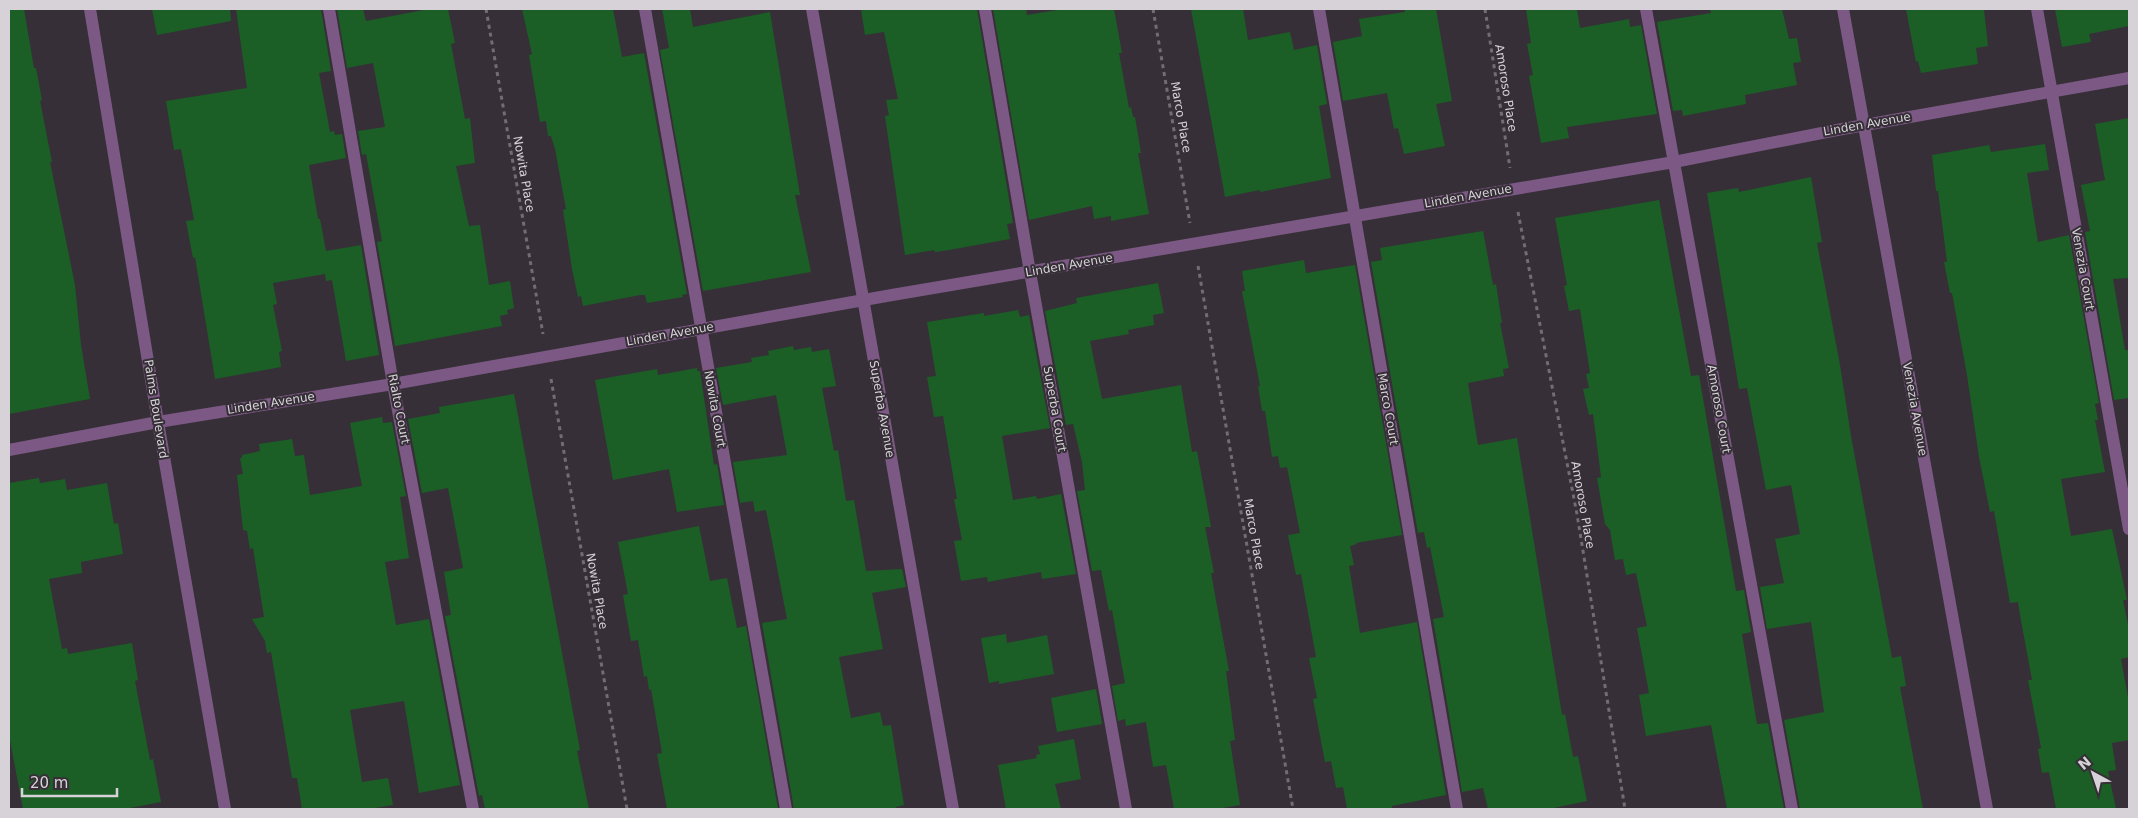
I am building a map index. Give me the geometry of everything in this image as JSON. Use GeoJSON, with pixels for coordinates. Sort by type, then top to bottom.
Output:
{"type":"FeatureCollection","features":[{"type":"Feature","properties":{"kind":"street","name":"Palms Boulevard"},"geometry":{"type":"LineString","coordinates":[[90,9],[158,422],[225,809]]}},
{"type":"Feature","properties":{"kind":"street","name":"Rialto Court"},"geometry":{"type":"LineString","coordinates":[[329,9],[394,384],[474,809]]}},
{"type":"Feature","properties":{"kind":"street","name":"Nowita Court"},"geometry":{"type":"LineString","coordinates":[[645,9],[786,809]]}},
{"type":"Feature","properties":{"kind":"street","name":"Superba Avenue"},"geometry":{"type":"LineString","coordinates":[[812,9],[953,809]]}},
{"type":"Feature","properties":{"kind":"street","name":"Superba Court"},"geometry":{"type":"LineString","coordinates":[[985,9],[1126,809]]}},
{"type":"Feature","properties":{"kind":"street","name":"Marco Court"},"geometry":{"type":"LineString","coordinates":[[1319,9],[1457,809]]}},
{"type":"Feature","properties":{"kind":"street","name":"Amoroso Court"},"geometry":{"type":"LineString","coordinates":[[1646,9],[1792,809]]}},
{"type":"Feature","properties":{"kind":"street","name":"Venezia Avenue"},"geometry":{"type":"LineString","coordinates":[[1843,9],[1987,809]]}},
{"type":"Feature","properties":{"kind":"street","name":"Venezia Court"},"geometry":{"type":"LineString","coordinates":[[2036,9],[2129,529]]}},
{"type":"Feature","properties":{"kind":"street","name":"Linden Avenue"},"geometry":{"type":"LineString","coordinates":[[9,450],[158,422],[394,384],[863,300],[1674,162],[1863,125],[2129,78]]}},
{"type":"Feature","properties":{"kind":"path","name":"Nowita Place"},"geometry":{"type":"LineString","coordinates":[[486,9],[545,342]]}},
{"type":"Feature","properties":{"kind":"path","name":"Marco Place"},"geometry":{"type":"LineString","coordinates":[[1153,9],[1191,228]]}},
{"type":"Feature","properties":{"kind":"path","name":"Amoroso Place"},"geometry":{"type":"LineString","coordinates":[[1485,9],[1511,171]]}},
{"type":"Feature","properties":{"kind":"path","name":"Amoroso Place"},"geometry":{"type":"LineString","coordinates":[[1517,204],[1577,514],[1625,809]]}},
{"type":"Feature","properties":{"kind":"path","name":"Marco Place"},"geometry":{"type":"LineString","coordinates":[[1197,262],[1293,809]]}},
{"type":"Feature","properties":{"kind":"path","name":"Nowita Place"},"geometry":{"type":"LineString","coordinates":[[551,376],[627,809]]}},
{"type":"Feature","properties":{"kind":"building"},"geometry":{"type":"Polygon","coordinates":[[[9,9],[24,9],[34,68],[36,68],[42,100],[40,101],[52,162],[50,162],[75,285],[81,345],[90,399],[9,414],[9,9]]]}},
{"type":"Feature","properties":{"kind":"building"},"geometry":{"type":"Polygon","coordinates":[[[152,9],[230,9],[231,21],[157,35],[152,9]]]}},
{"type":"Feature","properties":{"kind":"building"},"geometry":{"type":"Polygon","coordinates":[[[236,9],[321,9],[331,71],[319,73],[330,132],[334,131],[335,135],[342,134],[346,158],[309,165],[318,219],[320,219],[326,251],[361,245],[379,355],[346,361],[332,280],[326,281],[325,274],[273,283],[277,304],[273,305],[282,351],[279,352],[281,367],[215,379],[195,257],[193,258],[186,221],[194,220],[181,149],[174,150],[166,101],[247,88],[236,9]]]}},
{"type":"Feature","properties":{"kind":"building"},"geometry":{"type":"Polygon","coordinates":[[[337,9],[363,9],[366,21],[429,9],[448,9],[455,43],[451,44],[465,119],[470,118],[475,163],[456,166],[469,226],[480,225],[489,285],[510,281],[514,308],[507,310],[508,314],[500,316],[502,326],[395,346],[377,242],[382,241],[366,154],[362,155],[358,131],[385,127],[373,63],[347,68],[337,9]]]}},
{"type":"Feature","properties":{"kind":"building"},"geometry":{"type":"Polygon","coordinates":[[[522,9],[613,9],[622,57],[644,53],[687,294],[682,295],[683,297],[647,303],[645,295],[640,295],[583,306],[581,296],[578,297],[572,269],[563,210],[566,209],[555,149],[551,136],[548,136],[546,121],[540,122],[529,55],[532,54],[522,9]]]}},
{"type":"Feature","properties":{"kind":"building"},"geometry":{"type":"Polygon","coordinates":[[[662,9],[690,9],[693,27],[770,12],[800,195],[795,195],[811,272],[703,291],[660,50],[669,48],[662,9]]]}},
{"type":"Feature","properties":{"kind":"building"},"geometry":{"type":"Polygon","coordinates":[[[861,9],[977,9],[1013,223],[1007,224],[1010,239],[949,250],[935,252],[934,250],[905,255],[885,116],[889,115],[886,100],[898,99],[884,32],[865,35],[861,9]]]}},
{"type":"Feature","properties":{"kind":"building"},"geometry":{"type":"Polygon","coordinates":[[[993,9],[1026,9],[1027,15],[1063,9],[1114,9],[1122,53],[1119,53],[1129,108],[1131,107],[1133,117],[1135,117],[1141,153],[1138,153],[1149,214],[1111,221],[1111,216],[1094,219],[1092,206],[1029,220],[993,9]]]}},
{"type":"Feature","properties":{"kind":"building"},"geometry":{"type":"Polygon","coordinates":[[[1191,9],[1243,9],[1248,40],[1290,32],[1294,50],[1317,45],[1327,104],[1319,106],[1331,178],[1225,197],[1191,9]]]}},
{"type":"Feature","properties":{"kind":"building"},"geometry":{"type":"Polygon","coordinates":[[[1404,9],[1436,9],[1452,101],[1436,104],[1445,146],[1404,154],[1398,128],[1394,129],[1387,93],[1343,101],[1333,42],[1362,36],[1359,19],[1405,12],[1404,9]]]}},
{"type":"Feature","properties":{"kind":"building"},"geometry":{"type":"Polygon","coordinates":[[[1526,9],[1577,9],[1580,28],[1629,19],[1630,27],[1641,25],[1657,114],[1567,127],[1569,138],[1541,143],[1529,76],[1533,75],[1527,44],[1531,43],[1526,9]]]}},
{"type":"Feature","properties":{"kind":"building"},"geometry":{"type":"Polygon","coordinates":[[[1710,9],[1782,9],[1789,39],[1797,38],[1801,62],[1793,63],[1797,85],[1745,95],[1746,104],[1683,116],[1682,110],[1673,111],[1657,22],[1711,13],[1710,9]]]}},
{"type":"Feature","properties":{"kind":"building"},"geometry":{"type":"Polygon","coordinates":[[[1906,9],[1984,9],[1988,46],[1976,48],[1978,64],[1921,73],[1918,61],[1916,62],[1906,9]]]}},
{"type":"Feature","properties":{"kind":"building"},"geometry":{"type":"Polygon","coordinates":[[[2055,9],[2129,9],[2129,26],[2089,34],[2091,42],[2062,47],[2055,9]]]}},
{"type":"Feature","properties":{"kind":"building"},"geometry":{"type":"Polygon","coordinates":[[[2129,118],[2129,278],[2113,279],[2125,350],[2129,350],[2129,398],[2114,400],[2085,232],[2090,231],[2081,185],[2105,180],[2095,124],[2129,118]]]}},
{"type":"Feature","properties":{"kind":"building"},"geometry":{"type":"Polygon","coordinates":[[[2045,144],[2049,170],[2027,173],[2038,242],[2069,235],[2099,403],[2095,404],[2098,420],[2095,420],[2105,472],[2061,479],[2071,536],[2112,529],[2127,600],[2123,600],[2129,630],[2129,657],[2121,659],[2129,703],[2129,740],[2112,743],[2116,770],[2108,771],[2116,809],[2056,809],[2049,772],[2042,773],[2038,749],[2041,748],[2028,680],[2032,680],[2018,602],[2010,603],[1994,511],[1990,512],[1952,293],[1950,293],[1944,262],[1947,262],[1932,155],[1989,145],[1991,152],[2045,144]]]}},
{"type":"Feature","properties":{"kind":"building"},"geometry":{"type":"Polygon","coordinates":[[[1811,177],[1822,242],[1817,243],[1851,436],[1892,658],[1901,656],[1906,686],[1900,687],[1923,809],[1800,809],[1784,720],[1824,712],[1811,622],[1767,629],[1760,587],[1784,583],[1775,539],[1800,534],[1791,485],[1766,490],[1747,388],[1739,389],[1707,193],[1738,188],[1739,192],[1811,177]]]}},
{"type":"Feature","properties":{"kind":"building"},"geometry":{"type":"Polygon","coordinates":[[[1659,200],[1691,376],[1699,375],[1736,591],[1744,590],[1751,632],[1742,634],[1757,724],[1768,723],[1784,809],[1727,809],[1711,725],[1646,736],[1639,695],[1649,693],[1637,628],[1647,626],[1636,573],[1626,575],[1623,559],[1615,560],[1610,530],[1605,524],[1597,478],[1601,477],[1593,414],[1589,415],[1583,389],[1589,388],[1586,374],[1590,373],[1580,309],[1569,311],[1564,286],[1567,285],[1555,218],[1659,200]]]}},
{"type":"Feature","properties":{"kind":"building"},"geometry":{"type":"Polygon","coordinates":[[[1483,231],[1493,285],[1496,284],[1502,323],[1500,323],[1509,368],[1503,369],[1504,376],[1468,383],[1478,445],[1517,438],[1562,715],[1565,714],[1573,757],[1578,756],[1587,801],[1549,809],[1488,809],[1483,788],[1462,792],[1433,619],[1444,617],[1430,547],[1427,548],[1424,532],[1418,533],[1371,262],[1382,260],[1380,248],[1483,231]]]}},
{"type":"Feature","properties":{"kind":"building"},"geometry":{"type":"Polygon","coordinates":[[[1304,260],[1306,273],[1355,265],[1402,535],[1356,543],[1350,546],[1354,565],[1349,566],[1360,633],[1417,622],[1446,795],[1392,806],[1392,809],[1347,809],[1343,787],[1336,788],[1331,761],[1325,762],[1313,699],[1317,698],[1309,658],[1316,657],[1301,574],[1296,575],[1288,535],[1300,533],[1287,467],[1280,468],[1278,456],[1272,457],[1265,411],[1262,411],[1258,386],[1260,386],[1242,291],[1245,291],[1242,271],[1304,260]]]}},
{"type":"Feature","properties":{"kind":"building"},"geometry":{"type":"Polygon","coordinates":[[[1158,283],[1164,313],[1153,315],[1154,325],[1128,330],[1129,334],[1090,341],[1102,399],[1181,385],[1192,452],[1197,451],[1211,527],[1205,527],[1214,573],[1211,573],[1229,671],[1226,671],[1235,740],[1230,741],[1240,805],[1216,809],[1174,809],[1166,765],[1153,767],[1146,722],[1126,726],[1125,719],[1118,721],[1112,686],[1125,683],[1112,610],[1109,611],[1101,570],[1092,571],[1077,491],[1085,490],[1082,462],[1073,424],[1066,425],[1045,311],[1077,303],[1076,298],[1158,283]]]}},
{"type":"Feature","properties":{"kind":"building"},"geometry":{"type":"Polygon","coordinates":[[[1018,310],[1020,317],[1029,315],[1050,428],[1002,436],[1013,500],[1036,496],[1037,499],[1061,494],[1076,574],[1042,579],[1041,572],[988,582],[987,577],[961,581],[954,541],[962,540],[954,499],[957,499],[943,416],[934,417],[927,377],[936,376],[927,322],[984,313],[984,316],[1018,310]]]}},
{"type":"Feature","properties":{"kind":"building"},"geometry":{"type":"Polygon","coordinates":[[[793,346],[794,350],[811,347],[812,352],[829,349],[836,386],[822,388],[834,451],[838,450],[846,501],[854,500],[866,571],[902,569],[906,587],[872,593],[883,649],[839,657],[851,718],[880,712],[883,726],[891,725],[904,805],[896,807],[896,809],[794,809],[762,623],[787,619],[766,510],[755,512],[753,501],[740,503],[733,462],[787,455],[776,395],[723,405],[716,368],[752,362],[751,358],[769,355],[768,351],[793,346]]]}},
{"type":"Feature","properties":{"kind":"building"},"geometry":{"type":"Polygon","coordinates":[[[697,368],[697,371],[700,371],[714,465],[717,464],[724,505],[677,512],[669,469],[613,480],[595,380],[657,369],[658,375],[697,368]]]}},
{"type":"Feature","properties":{"kind":"building"},"geometry":{"type":"Polygon","coordinates":[[[514,394],[580,750],[577,751],[589,809],[485,809],[482,795],[479,796],[445,616],[451,615],[444,572],[463,568],[448,488],[422,493],[408,419],[440,413],[439,407],[514,394]]]}},
{"type":"Feature","properties":{"kind":"building"},"geometry":{"type":"Polygon","coordinates":[[[382,417],[383,423],[392,422],[406,496],[400,497],[409,558],[385,562],[396,625],[429,619],[460,785],[419,793],[404,701],[350,710],[362,782],[388,778],[393,805],[369,809],[302,809],[297,778],[292,778],[271,652],[267,653],[265,641],[252,619],[264,617],[253,548],[250,549],[247,531],[243,530],[237,475],[243,474],[240,458],[242,458],[242,455],[260,451],[259,444],[292,439],[295,456],[304,455],[310,495],[362,486],[350,423],[382,417]]]}},
{"type":"Feature","properties":{"kind":"building"},"geometry":{"type":"Polygon","coordinates":[[[39,478],[40,483],[65,479],[67,490],[107,483],[114,524],[118,523],[123,554],[81,562],[82,573],[49,579],[62,649],[67,648],[68,654],[132,643],[138,680],[135,681],[150,760],[153,759],[161,802],[125,809],[23,809],[9,735],[9,483],[39,478]]]}},
{"type":"Feature","properties":{"kind":"building"},"geometry":{"type":"Polygon","coordinates":[[[699,526],[710,581],[727,578],[737,628],[746,626],[778,809],[667,809],[657,754],[662,753],[651,689],[649,690],[647,676],[644,677],[638,640],[631,641],[623,595],[628,594],[618,542],[699,526]]]}},
{"type":"Feature","properties":{"kind":"building"},"geometry":{"type":"Polygon","coordinates":[[[1006,634],[1007,643],[1047,635],[1054,674],[999,684],[999,681],[989,683],[981,638],[1006,634]]]}},
{"type":"Feature","properties":{"kind":"building"},"geometry":{"type":"Polygon","coordinates":[[[1096,689],[1102,724],[1057,732],[1051,698],[1096,689]]]}},
{"type":"Feature","properties":{"kind":"building"},"geometry":{"type":"Polygon","coordinates":[[[1074,739],[1081,779],[1055,784],[1061,809],[1006,809],[998,765],[1037,758],[1036,755],[1040,754],[1038,746],[1074,739]]]}}]}
